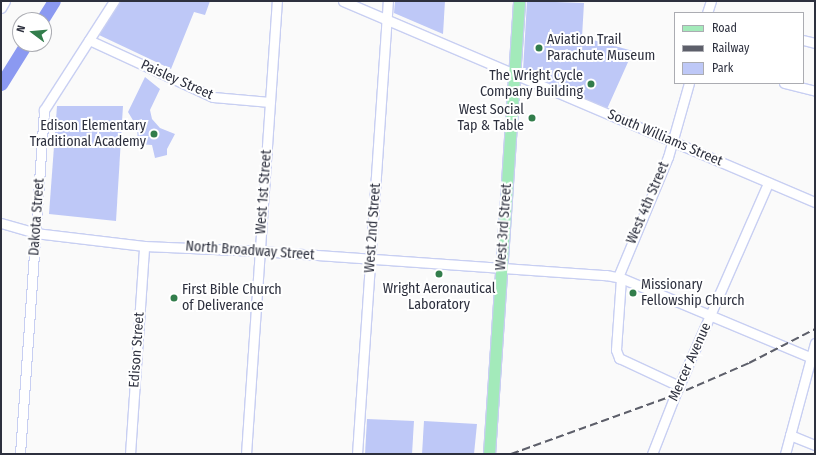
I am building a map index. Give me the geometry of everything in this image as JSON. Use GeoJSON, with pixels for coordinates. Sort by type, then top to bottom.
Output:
{"type":"FeatureCollection","features":[{"type":"Feature","properties":{"kind":"main road","name":"West 3rd Street"},"geometry":{"type":"LineString","coordinates":[[489,454],[519,1]]}},
{"type":"Feature","properties":{"kind":"street","name":"Dakota Street"},"geometry":{"type":"LineString","coordinates":[[20,454],[44,110],[114,1]]}},
{"type":"Feature","properties":{"kind":"street","name":"West 1st Street"},"geometry":{"type":"LineString","coordinates":[[246,454],[277,1]]}},
{"type":"Feature","properties":{"kind":"street","name":"South Williams Street"},"geometry":{"type":"LineString","coordinates":[[343,1],[815,202]]}},
{"type":"Feature","properties":{"kind":"street","name":"West 2nd Street"},"geometry":{"type":"LineString","coordinates":[[357,454],[388,1]]}},
{"type":"Feature","properties":{"kind":"street"},"geometry":{"type":"LineString","coordinates":[[707,12],[711,1]]}},
{"type":"Feature","properties":{"kind":"street","name":"Paisley Street"},"geometry":{"type":"LineString","coordinates":[[89,40],[213,97],[270,102]]}},
{"type":"Feature","properties":{"kind":"street"},"geometry":{"type":"LineString","coordinates":[[804,40],[815,43]]}},
{"type":"Feature","properties":{"kind":"street","name":"West 4th Street"},"geometry":{"type":"LineString","coordinates":[[679,386],[619,358],[616,350],[620,277],[673,141],[689,84]]}},
{"type":"Feature","properties":{"kind":"street"},"geometry":{"type":"LineString","coordinates":[[788,84],[815,91]]}},
{"type":"Feature","properties":{"kind":"street","name":"Mercer Avenue"},"geometry":{"type":"LineString","coordinates":[[652,454],[679,386],[711,316],[768,183]]}},
{"type":"Feature","properties":{"kind":"street","name":"North Broadway Street"},"geometry":{"type":"LineString","coordinates":[[1,223],[35,233],[144,246],[371,258],[620,277],[813,358]]}},
{"type":"Feature","properties":{"kind":"street","name":"Edison Street"},"geometry":{"type":"LineString","coordinates":[[130,454],[144,246]]}},
{"type":"Feature","properties":{"kind":"street"},"geometry":{"type":"LineString","coordinates":[[785,454],[813,358],[815,343]]}},
{"type":"Feature","properties":{"kind":"street"},"geometry":{"type":"LineString","coordinates":[[790,435],[815,445]]}},
{"type":"Feature","properties":{"kind":"green space"},"geometry":{"type":"Polygon","coordinates":[[[121,1],[210,1],[205,15],[194,12],[171,69],[99,35],[121,1]]]}},
{"type":"Feature","properties":{"kind":"green space"},"geometry":{"type":"Polygon","coordinates":[[[395,1],[445,1],[443,34],[394,13],[395,1]]]}},
{"type":"Feature","properties":{"kind":"green space"},"geometry":{"type":"Polygon","coordinates":[[[527,1],[584,3],[582,37],[633,51],[607,109],[523,71],[527,1]]]}},
{"type":"Feature","properties":{"kind":"green space"},"geometry":{"type":"Polygon","coordinates":[[[145,77],[160,89],[150,110],[152,119],[160,128],[175,134],[167,149],[167,155],[155,158],[152,145],[138,144],[137,127],[128,112],[145,77]]]}},
{"type":"Feature","properties":{"kind":"green space"},"geometry":{"type":"Polygon","coordinates":[[[57,106],[123,106],[116,221],[49,214],[57,106]]]}},
{"type":"Feature","properties":{"kind":"green space"},"geometry":{"type":"Polygon","coordinates":[[[367,419],[414,421],[412,454],[365,454],[367,419]]]}},
{"type":"Feature","properties":{"kind":"green space"},"geometry":{"type":"Polygon","coordinates":[[[424,421],[477,424],[474,454],[422,454],[424,421]]]}},
{"type":"Feature","properties":{"kind":"waterway"},"geometry":{"type":"LineString","coordinates":[[47,12],[54,1]]}},
{"type":"Feature","properties":{"kind":"waterway"},"geometry":{"type":"LineString","coordinates":[[1,84],[21,52]]}},
{"type":"Feature","properties":{"kind":"railway"},"geometry":{"type":"LineString","coordinates":[[511,454],[675,395],[749,363],[815,329]]}},
{"type":"Feature","properties":{"kind":"place","name":"Aviation Trail Parachute Museum"},"geometry":{"type":"Point","coordinates":[539,48]}},
{"type":"Feature","properties":{"kind":"place","name":"The Wright Cycle Company Building"},"geometry":{"type":"Point","coordinates":[591,84]}},
{"type":"Feature","properties":{"kind":"place","name":"West Social Tap & Table"},"geometry":{"type":"Point","coordinates":[532,118]}},
{"type":"Feature","properties":{"kind":"place","name":"Edison Elementary Traditional Academy"},"geometry":{"type":"Point","coordinates":[154,134]}},
{"type":"Feature","properties":{"kind":"place","name":"Wright Aeronautical Laboratory"},"geometry":{"type":"Point","coordinates":[439,274]}},
{"type":"Feature","properties":{"kind":"place","name":"Missionary Fellowship Church"},"geometry":{"type":"Point","coordinates":[633,293]}},
{"type":"Feature","properties":{"kind":"place","name":"First Bible Church of Deliverance"},"geometry":{"type":"Point","coordinates":[174,298]}}]}
